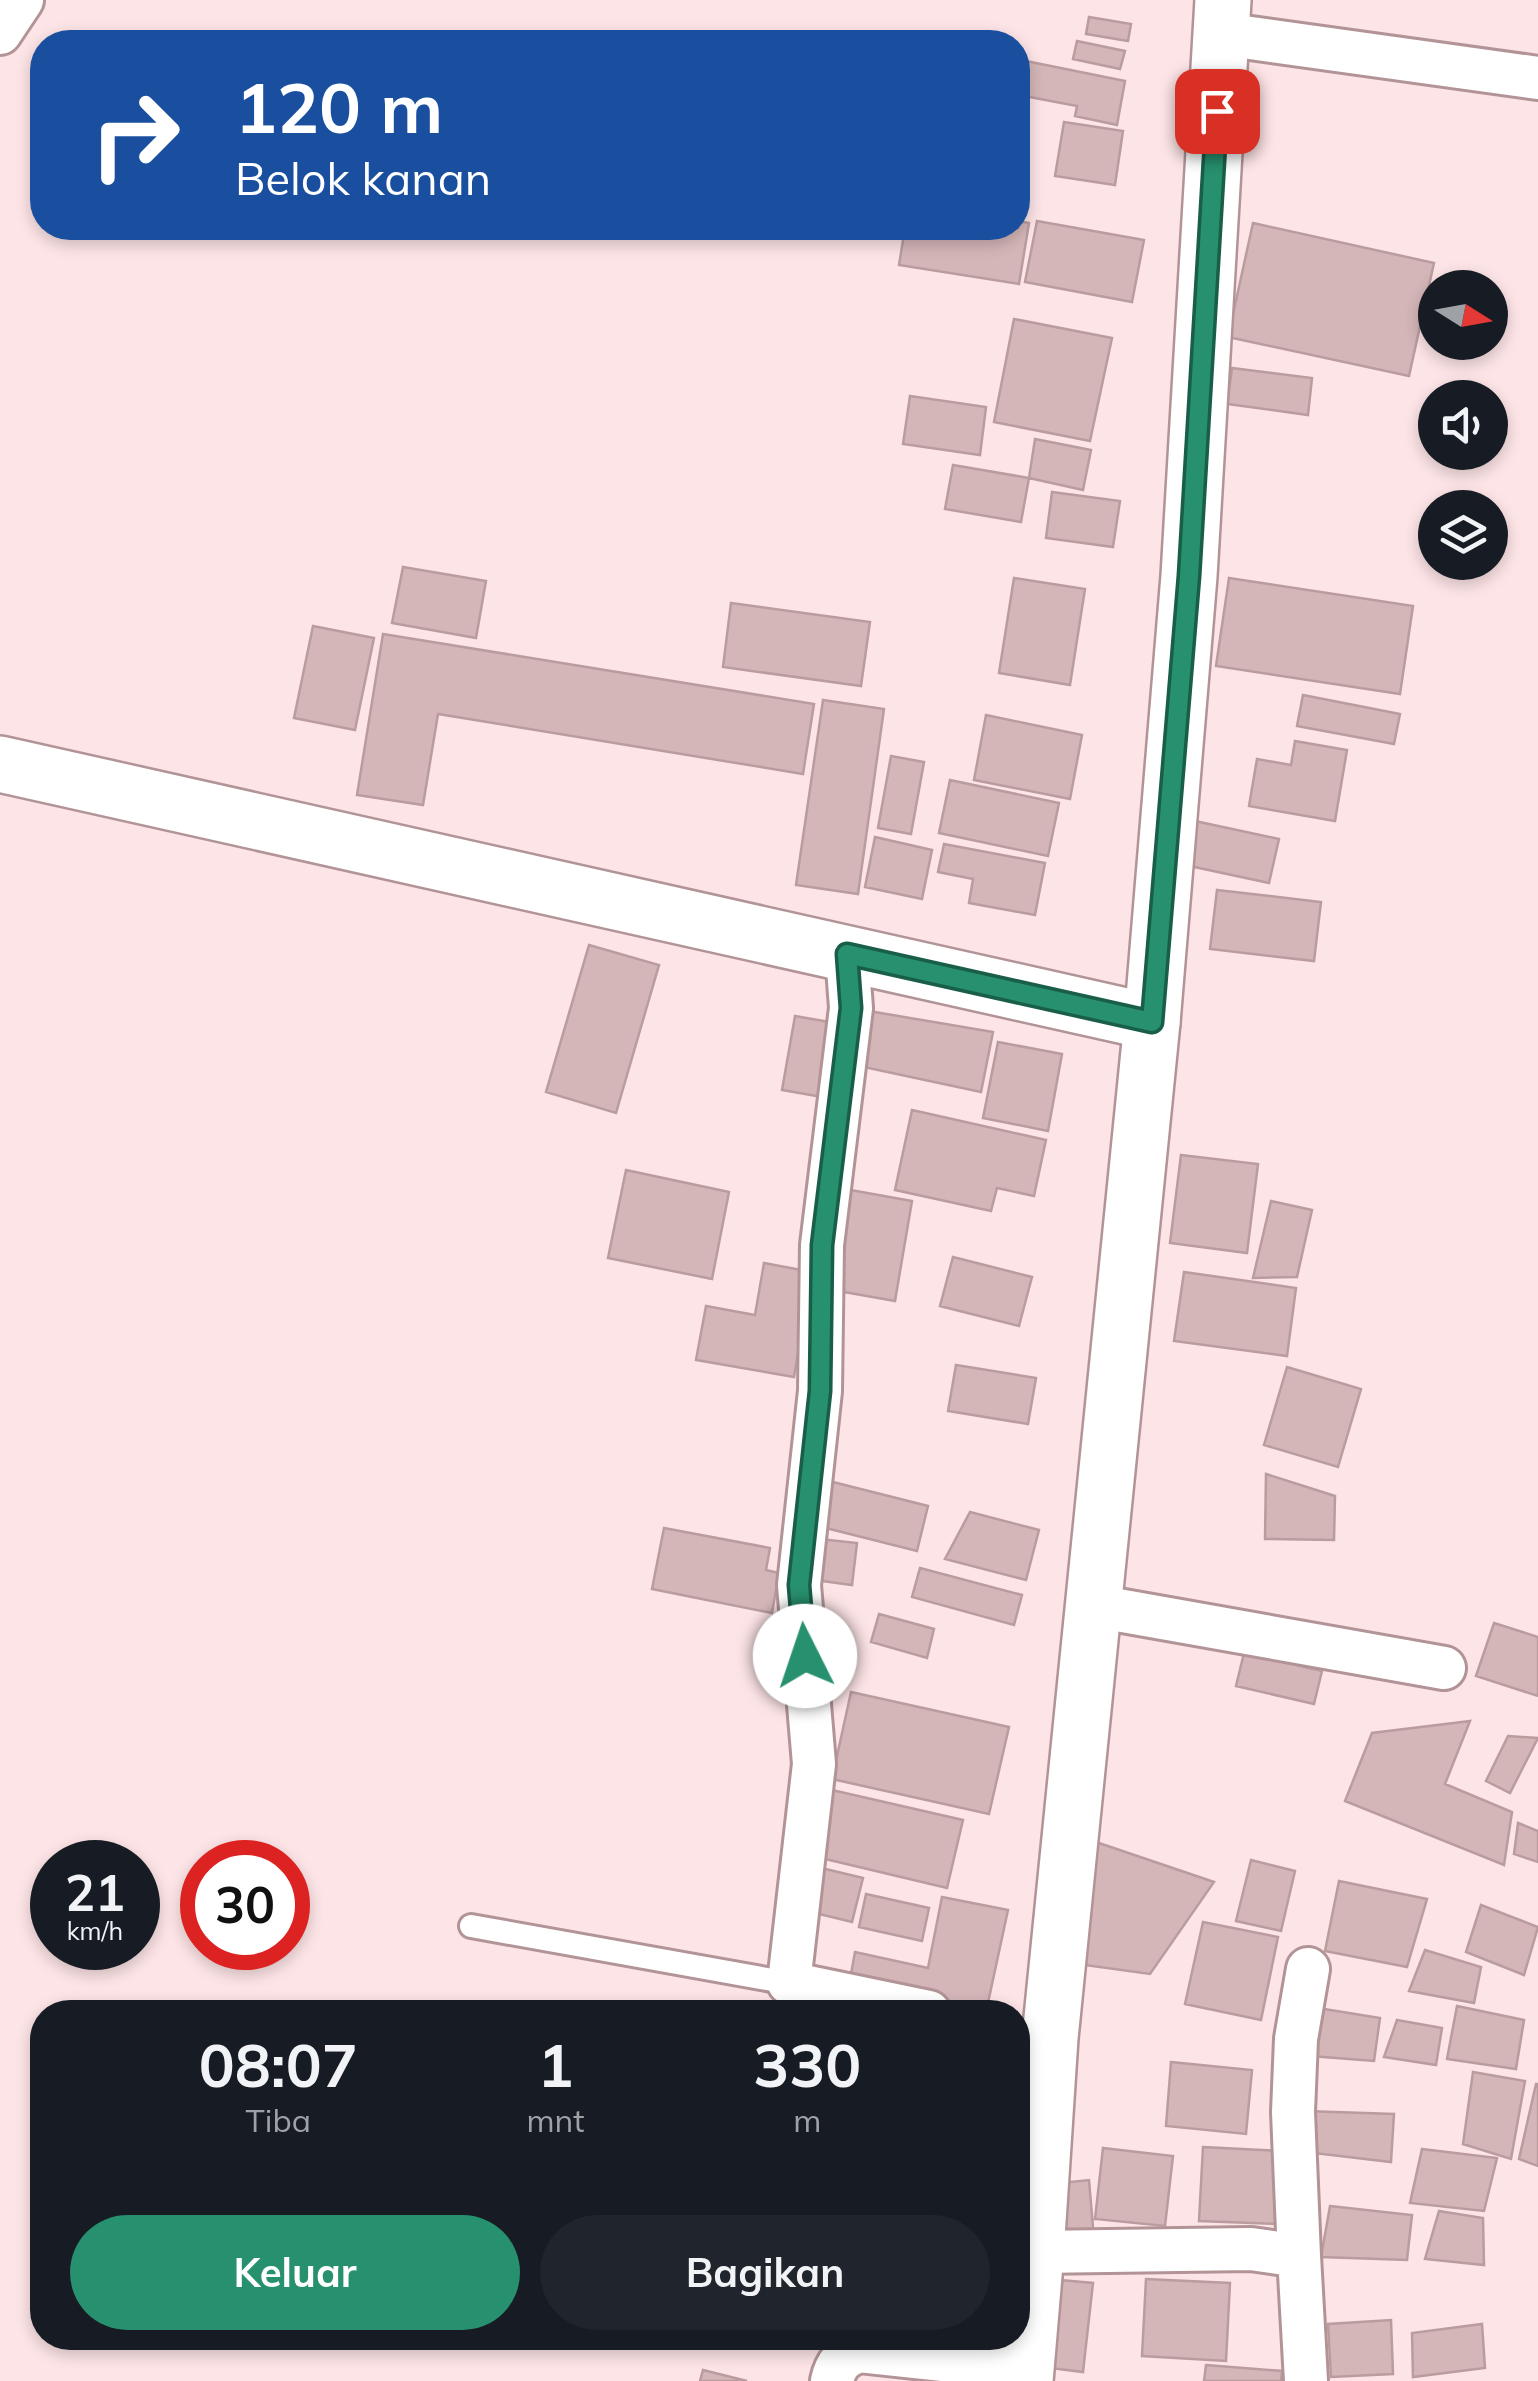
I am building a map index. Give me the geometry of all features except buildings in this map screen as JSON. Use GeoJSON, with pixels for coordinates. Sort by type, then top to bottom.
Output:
{"type":"FeatureCollection","features":[{"type":"Feature","properties":{"kind":"main road"},"geometry":{"type":"LineString","coordinates":[[1030,2326],[1036,2252],[1034,2035],[1095,1606],[1152,1022],[1189,576],[1222,17]]}},
{"type":"Feature","properties":{"kind":"main road"},"geometry":{"type":"LineString","coordinates":[[0,764],[1152,1022]]}},
{"type":"Feature","properties":{"kind":"main road"},"geometry":{"type":"LineString","coordinates":[[1026,2375],[1028,2350]]}},
{"type":"Feature","properties":{"kind":"street"},"geometry":{"type":"LineString","coordinates":[[0,33],[22,0]]}},
{"type":"Feature","properties":{"kind":"street"},"geometry":{"type":"LineString","coordinates":[[1222,17],[1538,78]]}},
{"type":"Feature","properties":{"kind":"street"},"geometry":{"type":"LineString","coordinates":[[847,954],[851,1008],[822,1245],[820,1391],[799,1585],[814,1764],[790,1983],[871,2000]]}},
{"type":"Feature","properties":{"kind":"street"},"geometry":{"type":"LineString","coordinates":[[1095,1606],[1444,1668]]}},
{"type":"Feature","properties":{"kind":"street"},"geometry":{"type":"LineString","coordinates":[[1306,2381],[1293,2112],[1296,2039],[1308,1969]]}},
{"type":"Feature","properties":{"kind":"street"},"geometry":{"type":"LineString","coordinates":[[1036,2252],[1251,2249],[1300,2256]]}},
{"type":"Feature","properties":{"kind":"street"},"geometry":{"type":"LineString","coordinates":[[832,2381],[843,2357],[859,2350],[1026,2375]]}},
{"type":"Feature","properties":{"kind":"lane"},"geometry":{"type":"LineString","coordinates":[[471,1926],[790,1983]]}},
{"type":"Feature","properties":{"kind":"route"},"geometry":{"type":"LineString","coordinates":[[805,1656],[799,1585],[820,1391],[822,1245],[851,1008],[847,954],[1152,1022],[1189,576],[1217,111]]}}]}
